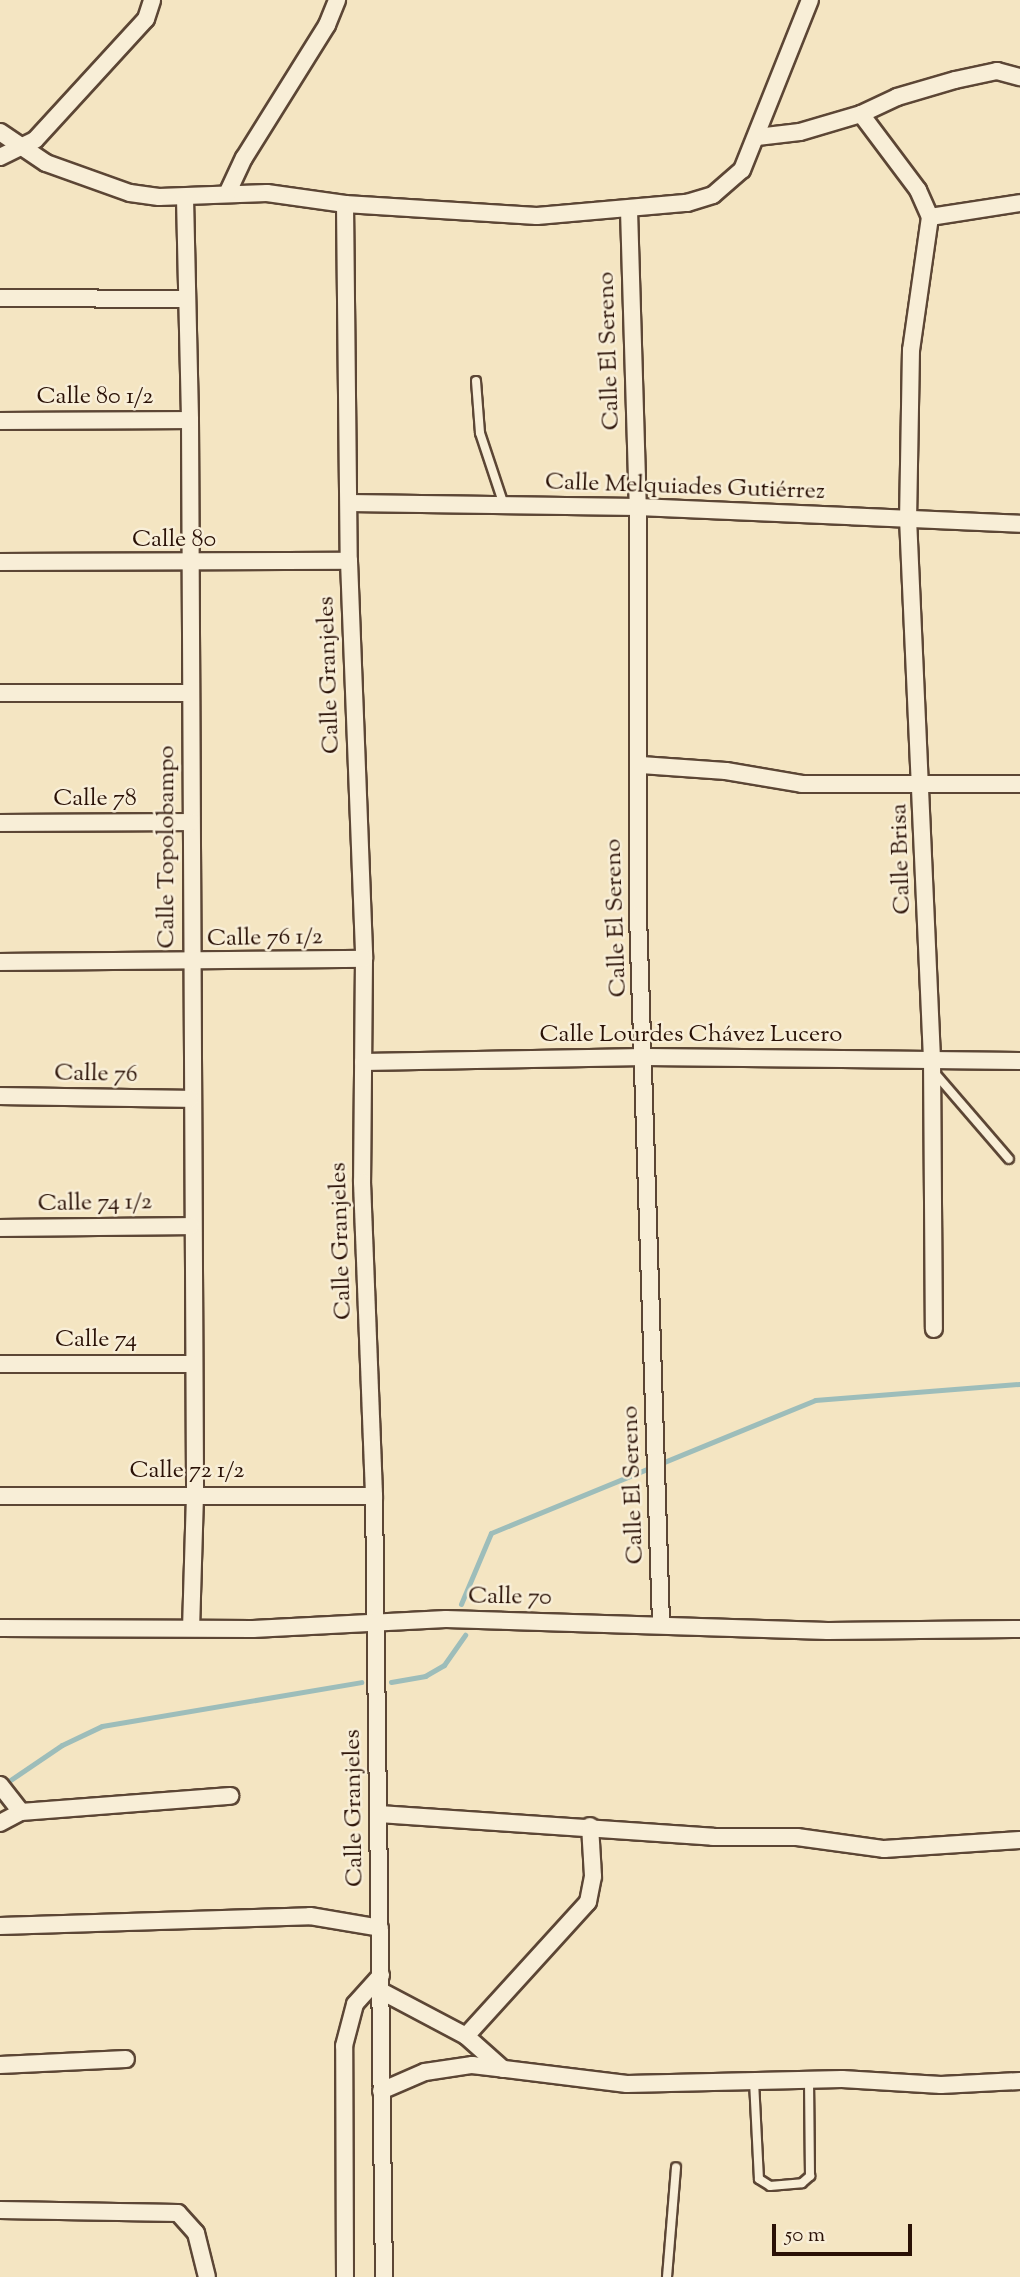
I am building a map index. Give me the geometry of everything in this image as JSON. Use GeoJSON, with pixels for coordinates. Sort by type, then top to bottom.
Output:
{"type":"FeatureCollection","features":[{"type":"Feature","properties":{"kind":"street"},"geometry":{"type":"LineString","coordinates":[[0,157],[22,150],[146,19],[152,0]]}},
{"type":"Feature","properties":{"kind":"street"},"geometry":{"type":"LineString","coordinates":[[227,194],[244,158],[327,25],[337,0]]}},
{"type":"Feature","properties":{"kind":"street"},"geometry":{"type":"LineString","coordinates":[[0,132],[22,150],[130,193],[184,198],[227,194],[299,196],[345,204],[537,216],[629,210],[713,195],[742,170],[810,0]]}},
{"type":"Feature","properties":{"kind":"street"},"geometry":{"type":"LineString","coordinates":[[757,137],[800,132],[861,114],[897,97],[966,78],[997,71],[1020,77]]}},
{"type":"Feature","properties":{"kind":"street"},"geometry":{"type":"LineString","coordinates":[[861,114],[918,190],[930,217],[1020,203]]}},
{"type":"Feature","properties":{"kind":"street","name":"Calle Topolobampo"},"geometry":{"type":"LineString","coordinates":[[184,198],[191,564],[191,1364],[195,1495],[191,1627]]}},
{"type":"Feature","properties":{"kind":"street","name":"Calle Granjeles"},"geometry":{"type":"LineString","coordinates":[[345,204],[349,561],[364,959],[364,1256],[374,1496],[384,2277]]}},
{"type":"Feature","properties":{"kind":"street","name":"Calle El Sereno"},"geometry":{"type":"LineString","coordinates":[[629,210],[638,507],[641,765],[636,842],[645,1057],[661,1625]]}},
{"type":"Feature","properties":{"kind":"street","name":"Calle Brisa"},"geometry":{"type":"LineString","coordinates":[[930,217],[909,387],[908,518],[922,786],[932,1064],[934,1329]]}},
{"type":"Feature","properties":{"kind":"street"},"geometry":{"type":"LineString","coordinates":[[0,298],[187,299]]}},
{"type":"Feature","properties":{"kind":"street","name":"Calle 80 1/2"},"geometry":{"type":"LineString","coordinates":[[0,421],[190,420]]}},
{"type":"Feature","properties":{"kind":"street","name":"Calle Melquiades Gutiérrez"},"geometry":{"type":"LineString","coordinates":[[349,503],[638,507],[1020,524]]}},
{"type":"Feature","properties":{"kind":"street","name":"Calle 80"},"geometry":{"type":"LineString","coordinates":[[0,562],[191,564],[349,561]]}},
{"type":"Feature","properties":{"kind":"street"},"geometry":{"type":"LineString","coordinates":[[0,693],[190,693]]}},
{"type":"Feature","properties":{"kind":"street"},"geometry":{"type":"LineString","coordinates":[[641,765],[726,771],[802,784],[1020,784]]}},
{"type":"Feature","properties":{"kind":"street","name":"Calle 78"},"geometry":{"type":"LineString","coordinates":[[0,823],[191,822]]}},
{"type":"Feature","properties":{"kind":"street","name":"Calle 76 1/2"},"geometry":{"type":"LineString","coordinates":[[0,962],[191,964],[364,959]]}},
{"type":"Feature","properties":{"kind":"street","name":"Calle Lourdes Chávez Lucero"},"geometry":{"type":"LineString","coordinates":[[363,1062],[645,1057],[932,1064],[1020,1061]]}},
{"type":"Feature","properties":{"kind":"street","name":"Calle 76"},"geometry":{"type":"LineString","coordinates":[[0,1096],[190,1099]]}},
{"type":"Feature","properties":{"kind":"street","name":"Calle 74 1/2"},"geometry":{"type":"LineString","coordinates":[[0,1228],[191,1226]]}},
{"type":"Feature","properties":{"kind":"street","name":"Calle 74"},"geometry":{"type":"LineString","coordinates":[[0,1364],[191,1364]]}},
{"type":"Feature","properties":{"kind":"street","name":"Calle 72 1/2"},"geometry":{"type":"LineString","coordinates":[[0,1496],[374,1496]]}},
{"type":"Feature","properties":{"kind":"street","name":"Calle 70"},"geometry":{"type":"LineString","coordinates":[[0,1628],[191,1627],[446,1619],[828,1631],[1020,1629]]}},
{"type":"Feature","properties":{"kind":"street"},"geometry":{"type":"LineString","coordinates":[[6,1790],[21,1812]]}},
{"type":"Feature","properties":{"kind":"street"},"geometry":{"type":"LineString","coordinates":[[0,1823],[21,1812],[230,1796]]}},
{"type":"Feature","properties":{"kind":"street"},"geometry":{"type":"LineString","coordinates":[[379,1814],[590,1826],[713,1837],[796,1837],[884,1849],[1020,1840]]}},
{"type":"Feature","properties":{"kind":"street"},"geometry":{"type":"LineString","coordinates":[[466,2036],[588,1902],[593,1876],[590,1826]]}},
{"type":"Feature","properties":{"kind":"street"},"geometry":{"type":"LineString","coordinates":[[0,1926],[310,1916],[380,1928]]}},
{"type":"Feature","properties":{"kind":"street"},"geometry":{"type":"LineString","coordinates":[[345,2277],[346,2034],[355,2004],[381,1983],[466,2036],[503,2069]]}},
{"type":"Feature","properties":{"kind":"street"},"geometry":{"type":"LineString","coordinates":[[0,2065],[126,2059]]}},
{"type":"Feature","properties":{"kind":"street"},"geometry":{"type":"LineString","coordinates":[[381,2091],[444,2067],[503,2069],[605,2083],[809,2080],[941,2085],[1020,2081]]}},
{"type":"Feature","properties":{"kind":"street"},"geometry":{"type":"LineString","coordinates":[[0,2210],[178,2213],[195,2233],[207,2277]]}},
{"type":"Feature","properties":{"kind":"lane"},"geometry":{"type":"LineString","coordinates":[[476,381],[480,433],[504,505]]}},
{"type":"Feature","properties":{"kind":"lane"},"geometry":{"type":"LineString","coordinates":[[932,1064],[1009,1159]]}},
{"type":"Feature","properties":{"kind":"lane"},"geometry":{"type":"LineString","coordinates":[[754,2081],[759,2179],[770,2186],[802,2183],[810,2176],[809,2080]]}},
{"type":"Feature","properties":{"kind":"lane"},"geometry":{"type":"LineString","coordinates":[[667,2277],[676,2167]]}},
{"type":"Feature","properties":{"kind":"waterway"},"geometry":{"type":"LineString","coordinates":[[461,1604],[491,1533],[815,1400],[1020,1384]]}},
{"type":"Feature","properties":{"kind":"waterway"},"geometry":{"type":"LineString","coordinates":[[391,1682],[425,1676],[444,1665],[465,1635]]}},
{"type":"Feature","properties":{"kind":"waterway"},"geometry":{"type":"LineString","coordinates":[[3,1785],[62,1745],[102,1726],[361,1682]]}}]}
